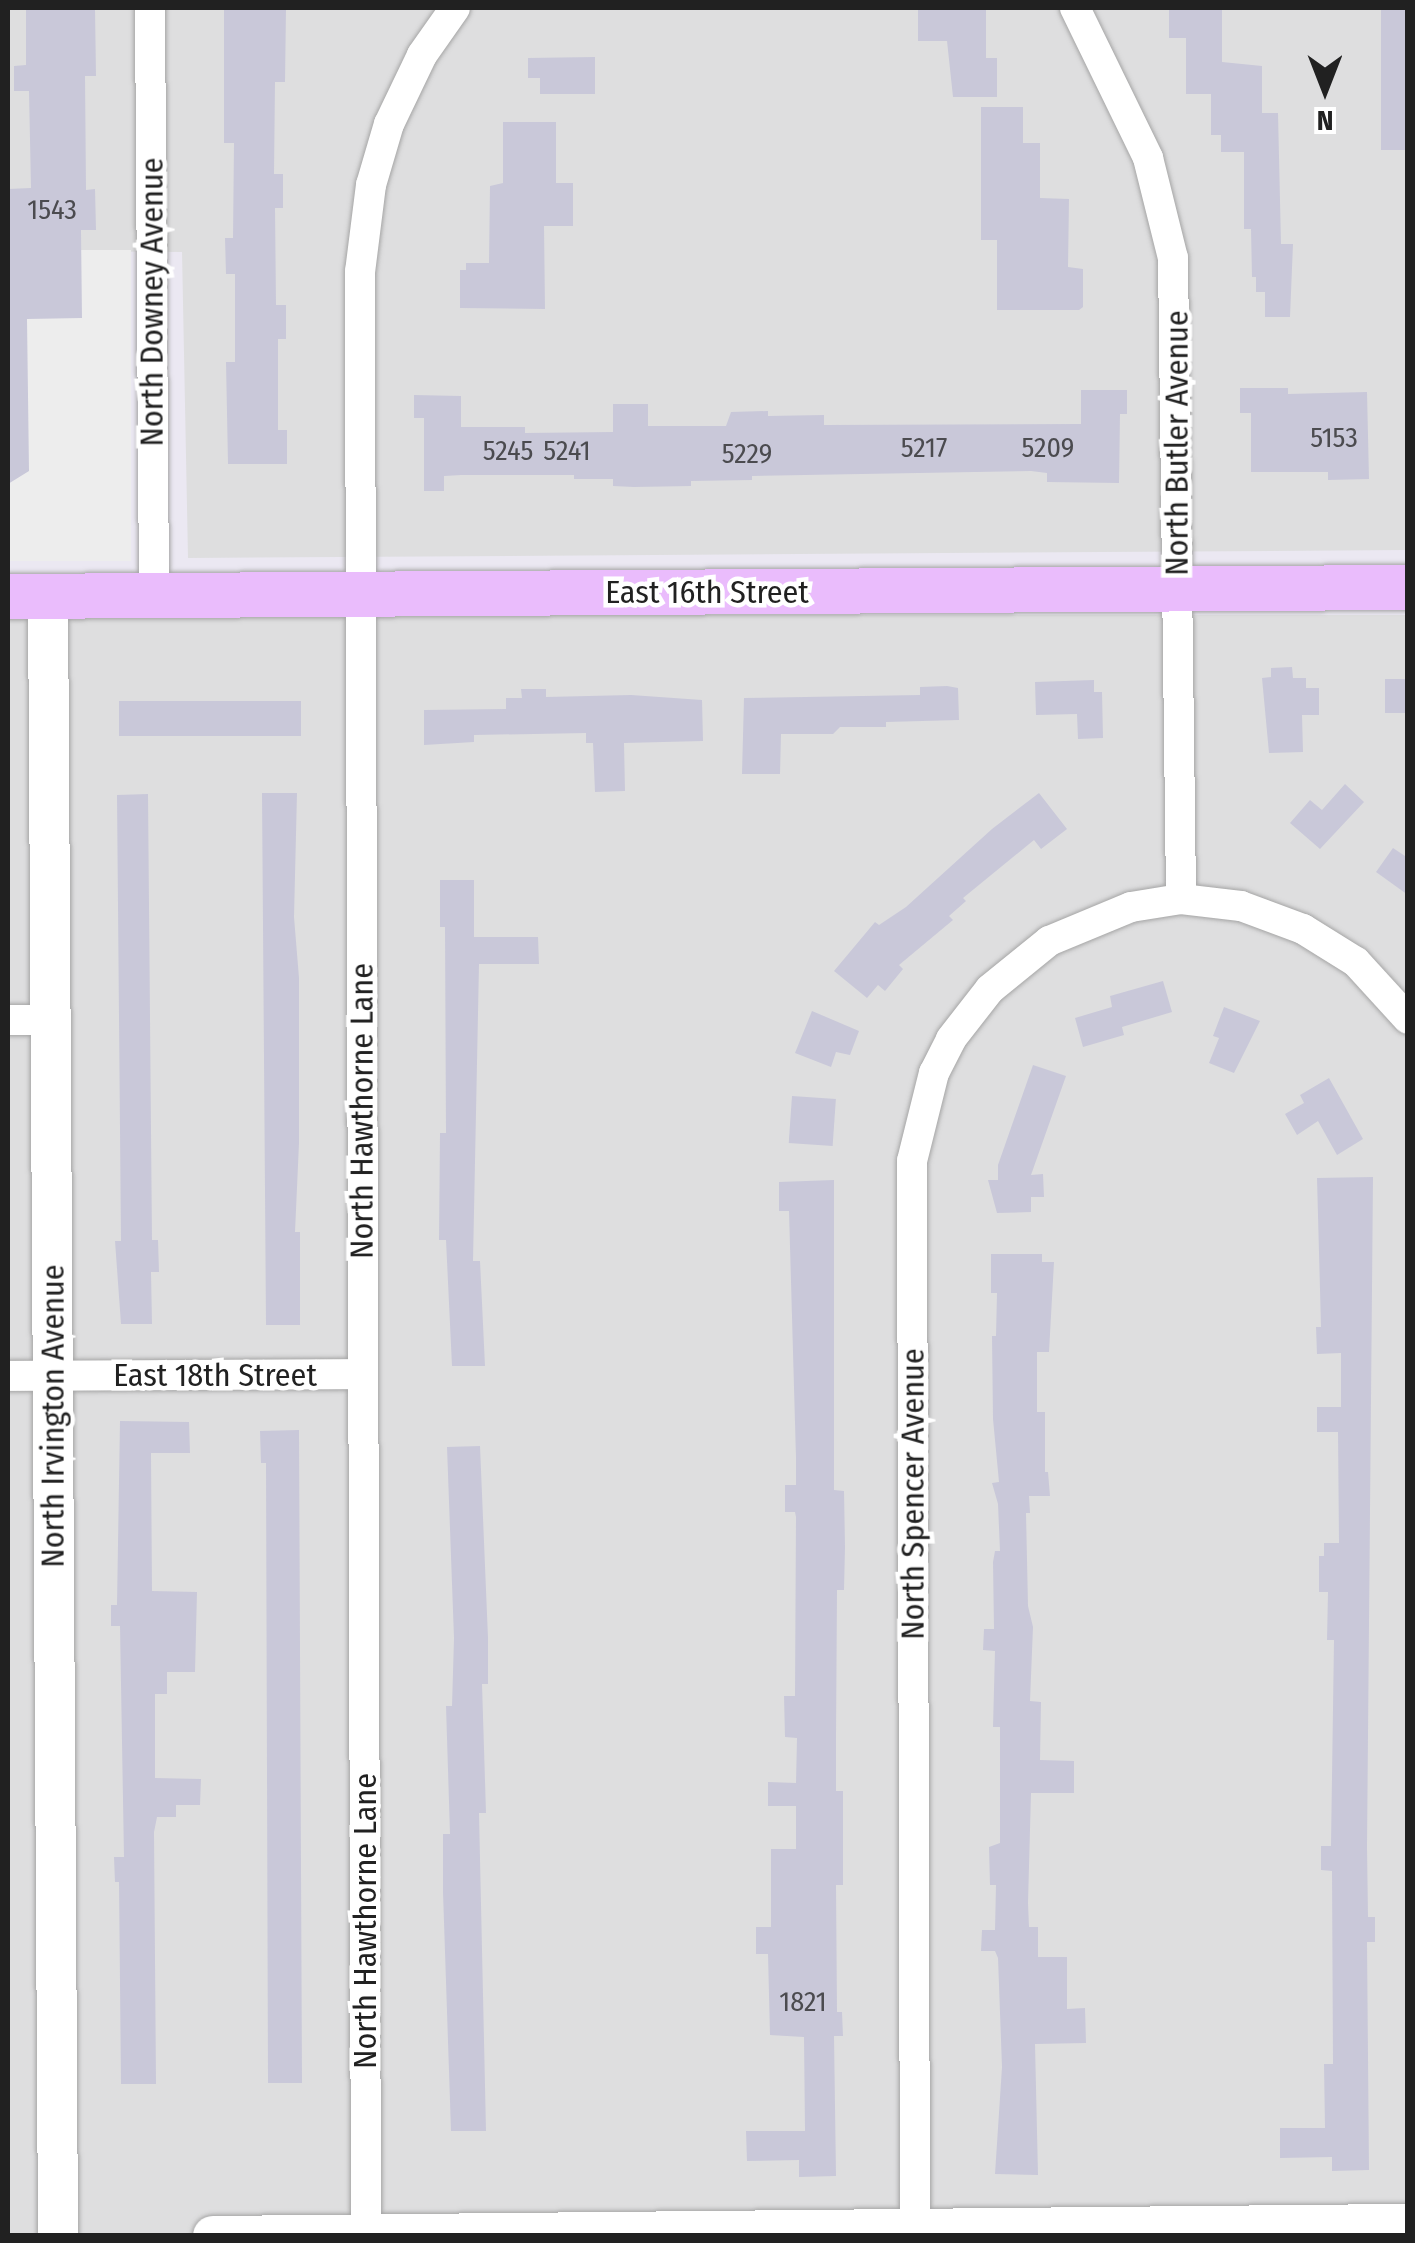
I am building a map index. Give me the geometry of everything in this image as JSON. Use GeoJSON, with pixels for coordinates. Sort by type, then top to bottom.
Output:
{"type":"FeatureCollection","features":[{"type":"Feature","properties":{"kind":"main road","name":"East 16th Street"},"geometry":{"type":"LineString","coordinates":[[28,596],[1408,587]]}},
{"type":"Feature","properties":{"kind":"street","name":"North Downey Avenue"},"geometry":{"type":"LineString","coordinates":[[150,8],[154,596]]}},
{"type":"Feature","properties":{"kind":"street","name":"North Hawthorne Lane"},"geometry":{"type":"LineString","coordinates":[[366,2234],[360,284],[365,221],[393,114],[422,55],[456,8]]}},
{"type":"Feature","properties":{"kind":"street","name":"North Butler Avenue"},"geometry":{"type":"LineString","coordinates":[[1075,8],[1138,134],[1169,233],[1176,311],[1181,899]]}},
{"type":"Feature","properties":{"kind":"street","name":"North Irvington Avenue"},"geometry":{"type":"LineString","coordinates":[[28,596],[50,1020],[58,2236]]}},
{"type":"Feature","properties":{"kind":"street","name":"North Spencer Avenue"},"geometry":{"type":"LineString","coordinates":[[915,2232],[916,1134],[930,1086],[952,1039],[990,989],[1018,963],[1094,919],[1181,899],[1242,906],[1303,929],[1356,962],[1408,1020]]}},
{"type":"Feature","properties":{"kind":"street"},"geometry":{"type":"LineString","coordinates":[[8,1020],[50,1020]]}},
{"type":"Feature","properties":{"kind":"street","name":"East 18th Street"},"geometry":{"type":"LineString","coordinates":[[8,1376],[362,1374]]}},
{"type":"Feature","properties":{"kind":"street"},"geometry":{"type":"LineString","coordinates":[[213,2236],[915,2232],[1408,2224]]}},
{"type":"Feature","properties":{"kind":"shaded area"},"geometry":{"type":"Polygon","coordinates":[[[8,8],[1407,8],[1407,550],[188,558],[182,252],[8,251],[8,8]]]}},
{"type":"Feature","properties":{"kind":"shaded area"},"geometry":{"type":"Polygon","coordinates":[[[8,250],[131,250],[131,561],[8,561],[8,250]]]}},
{"type":"Feature","properties":{"kind":"shaded area"},"geometry":{"type":"Polygon","coordinates":[[[8,615],[1407,615],[1407,2235],[8,2235],[8,615]]]}},
{"type":"Feature","properties":{"kind":"building"},"geometry":{"type":"Polygon","coordinates":[[[26,8],[95,8],[96,76],[85,76],[86,190],[95,189],[96,230],[81,230],[82,318],[27,319],[29,471],[8,484],[8,189],[31,188],[29,91],[14,91],[14,66],[26,65],[26,8]]]}},
{"type":"Feature","properties":{"kind":"building"},"geometry":{"type":"Polygon","coordinates":[[[224,8],[286,8],[285,82],[275,82],[274,174],[283,174],[283,208],[275,208],[276,305],[286,305],[286,339],[278,339],[278,430],[287,430],[287,464],[228,464],[226,362],[235,362],[235,274],[226,274],[225,238],[233,238],[234,143],[224,143],[224,8]]]}},
{"type":"Feature","properties":{"kind":"building"},"geometry":{"type":"Polygon","coordinates":[[[918,8],[986,8],[986,58],[997,58],[997,97],[953,97],[947,41],[918,41],[918,8]]]}},
{"type":"Feature","properties":{"kind":"building"},"geometry":{"type":"Polygon","coordinates":[[[1169,8],[1222,8],[1222,62],[1262,66],[1262,113],[1278,113],[1281,244],[1293,244],[1290,317],[1265,317],[1265,292],[1256,292],[1256,277],[1252,277],[1251,229],[1244,229],[1244,152],[1221,152],[1221,135],[1211,135],[1211,94],[1186,94],[1186,38],[1169,38],[1169,8]]]}},
{"type":"Feature","properties":{"kind":"building"},"geometry":{"type":"Polygon","coordinates":[[[1381,8],[1408,8],[1408,150],[1381,150],[1381,8]]]}},
{"type":"Feature","properties":{"kind":"building"},"geometry":{"type":"Polygon","coordinates":[[[595,57],[595,94],[540,94],[540,78],[528,78],[528,58],[595,57]]]}},
{"type":"Feature","properties":{"kind":"building"},"geometry":{"type":"Polygon","coordinates":[[[981,107],[1023,107],[1023,143],[1040,143],[1040,198],[1069,199],[1068,267],[1083,269],[1083,307],[1079,310],[997,310],[997,240],[981,240],[981,107]]]}},
{"type":"Feature","properties":{"kind":"building"},"geometry":{"type":"Polygon","coordinates":[[[503,122],[556,122],[556,183],[573,183],[573,226],[544,226],[545,309],[460,308],[460,270],[466,270],[466,263],[489,263],[490,186],[503,183],[503,122]]]}},
{"type":"Feature","properties":{"kind":"building"},"geometry":{"type":"Polygon","coordinates":[[[1240,388],[1288,388],[1288,394],[1367,392],[1369,479],[1328,480],[1328,472],[1251,472],[1251,413],[1240,413],[1240,388]]]}},
{"type":"Feature","properties":{"kind":"building"},"geometry":{"type":"Polygon","coordinates":[[[1081,390],[1127,390],[1127,414],[1120,414],[1119,483],[1047,482],[1047,473],[1031,471],[752,476],[752,480],[691,481],[691,486],[634,487],[613,486],[613,479],[574,479],[574,475],[461,475],[444,476],[444,491],[424,491],[424,418],[414,418],[414,395],[461,396],[461,427],[525,427],[525,433],[613,432],[613,404],[648,404],[648,426],[726,426],[731,412],[768,411],[768,416],[824,415],[824,425],[1081,424],[1081,390]]]}},
{"type":"Feature","properties":{"kind":"building"},"geometry":{"type":"Polygon","coordinates":[[[1292,667],[1293,678],[1306,678],[1306,688],[1319,688],[1319,715],[1302,715],[1303,752],[1269,753],[1262,678],[1271,677],[1271,668],[1292,667]]]}},
{"type":"Feature","properties":{"kind":"building"},"geometry":{"type":"Polygon","coordinates":[[[1385,679],[1408,679],[1408,713],[1385,713],[1385,679]]]}},
{"type":"Feature","properties":{"kind":"building"},"geometry":{"type":"Polygon","coordinates":[[[1094,680],[1094,692],[1102,692],[1103,738],[1078,739],[1077,714],[1036,715],[1035,682],[1094,680]]]}},
{"type":"Feature","properties":{"kind":"building"},"geometry":{"type":"Polygon","coordinates":[[[920,687],[958,688],[959,720],[840,727],[833,734],[781,734],[780,774],[742,774],[744,698],[920,695],[920,687]]]}},
{"type":"Feature","properties":{"kind":"building"},"geometry":{"type":"Polygon","coordinates":[[[521,689],[546,689],[546,697],[631,695],[702,700],[703,741],[624,743],[625,791],[595,792],[593,743],[586,743],[586,733],[474,735],[474,742],[424,745],[424,710],[506,709],[506,698],[522,698],[521,689]]]}},
{"type":"Feature","properties":{"kind":"building"},"geometry":{"type":"Polygon","coordinates":[[[119,701],[301,701],[301,736],[119,736],[119,701]]]}},
{"type":"Feature","properties":{"kind":"building"},"geometry":{"type":"Polygon","coordinates":[[[1345,784],[1364,802],[1320,849],[1290,823],[1310,800],[1322,810],[1345,784]]]}},
{"type":"Feature","properties":{"kind":"building"},"geometry":{"type":"Polygon","coordinates":[[[262,793],[297,793],[294,917],[299,978],[299,1143],[295,1232],[300,1232],[300,1325],[266,1325],[262,793]]]}},
{"type":"Feature","properties":{"kind":"building"},"geometry":{"type":"Polygon","coordinates":[[[1039,793],[1067,829],[1041,849],[1034,840],[963,898],[966,901],[949,916],[953,920],[899,965],[903,969],[885,991],[878,985],[867,998],[834,971],[875,922],[879,925],[906,907],[992,829],[1039,793]]]}},
{"type":"Feature","properties":{"kind":"building"},"geometry":{"type":"Polygon","coordinates":[[[148,794],[152,1240],[158,1240],[159,1272],[151,1272],[152,1324],[121,1324],[115,1241],[121,1241],[117,795],[148,794]]]}},
{"type":"Feature","properties":{"kind":"building"},"geometry":{"type":"Polygon","coordinates":[[[1393,848],[1408,858],[1408,895],[1376,872],[1393,848]]]}},
{"type":"Feature","properties":{"kind":"building"},"geometry":{"type":"Polygon","coordinates":[[[440,880],[474,880],[474,937],[538,937],[539,964],[479,964],[473,1261],[480,1261],[485,1366],[452,1366],[446,1240],[439,1240],[440,1133],[446,1133],[445,927],[440,927],[440,880]]]}},
{"type":"Feature","properties":{"kind":"building"},"geometry":{"type":"Polygon","coordinates":[[[1163,981],[1172,1012],[1122,1027],[1124,1035],[1083,1047],[1075,1018],[1112,1007],[1110,996],[1163,981]]]}},
{"type":"Feature","properties":{"kind":"building"},"geometry":{"type":"Polygon","coordinates":[[[1224,1007],[1260,1021],[1234,1073],[1209,1063],[1219,1038],[1213,1036],[1224,1007]]]}},
{"type":"Feature","properties":{"kind":"building"},"geometry":{"type":"Polygon","coordinates":[[[812,1011],[859,1031],[850,1055],[836,1052],[831,1067],[795,1053],[812,1011]]]}},
{"type":"Feature","properties":{"kind":"building"},"geometry":{"type":"Polygon","coordinates":[[[1033,1065],[1066,1076],[1031,1175],[1043,1174],[1044,1197],[1031,1197],[1031,1212],[997,1213],[988,1180],[998,1180],[998,1165],[1033,1065]]]}},
{"type":"Feature","properties":{"kind":"building"},"geometry":{"type":"Polygon","coordinates":[[[1329,1078],[1363,1139],[1337,1155],[1318,1121],[1297,1135],[1285,1114],[1304,1103],[1300,1095],[1329,1078]]]}},
{"type":"Feature","properties":{"kind":"building"},"geometry":{"type":"Polygon","coordinates":[[[792,1096],[836,1099],[833,1146],[789,1143],[792,1096]]]}},
{"type":"Feature","properties":{"kind":"building"},"geometry":{"type":"Polygon","coordinates":[[[1373,1177],[1367,1847],[1368,1917],[1375,1917],[1375,1942],[1367,1942],[1369,2170],[1332,2171],[1332,2157],[1280,2158],[1280,2128],[1325,2128],[1324,2064],[1333,2064],[1332,1871],[1321,1870],[1321,1846],[1331,1846],[1334,1640],[1327,1640],[1328,1592],[1319,1592],[1319,1556],[1324,1556],[1324,1543],[1339,1543],[1338,1432],[1317,1432],[1317,1407],[1341,1407],[1341,1353],[1317,1354],[1316,1327],[1321,1327],[1317,1178],[1373,1177]]]}},
{"type":"Feature","properties":{"kind":"building"},"geometry":{"type":"Polygon","coordinates":[[[834,1180],[834,1490],[844,1491],[845,1547],[844,1590],[837,1590],[836,1738],[836,1791],[843,1791],[843,1885],[836,1885],[837,2012],[842,2012],[843,2036],[834,2036],[836,2176],[799,2177],[799,2160],[747,2161],[746,2131],[805,2131],[804,2037],[770,2035],[768,1954],[756,1954],[756,1927],[771,1927],[771,1849],[796,1849],[796,1806],[768,1806],[768,1782],[796,1783],[797,1738],[785,1737],[784,1696],[795,1696],[796,1517],[795,1512],[785,1512],[785,1485],[796,1485],[796,1458],[789,1211],[779,1211],[779,1182],[834,1180]]]}},
{"type":"Feature","properties":{"kind":"building"},"geometry":{"type":"Polygon","coordinates":[[[991,1254],[1042,1254],[1042,1262],[1054,1262],[1049,1352],[1037,1352],[1037,1412],[1045,1412],[1045,1472],[1050,1496],[1029,1496],[1030,1513],[1026,1513],[1028,1606],[1033,1627],[1030,1701],[1041,1702],[1040,1760],[1074,1761],[1074,1793],[1031,1793],[1028,1903],[1029,1927],[1038,1927],[1038,1957],[1067,1957],[1067,2009],[1085,2008],[1086,2043],[1035,2044],[1038,2175],[995,2174],[1002,2067],[998,1958],[995,1951],[981,1951],[982,1930],[995,1930],[996,1885],[990,1885],[989,1847],[1000,1843],[1000,1727],[993,1727],[995,1651],[983,1650],[984,1629],[994,1629],[993,1562],[995,1551],[1000,1551],[998,1504],[992,1483],[999,1482],[992,1336],[996,1336],[997,1293],[991,1293],[991,1254]]]}},
{"type":"Feature","properties":{"kind":"building"},"geometry":{"type":"Polygon","coordinates":[[[120,1421],[189,1422],[190,1453],[151,1453],[152,1591],[197,1592],[195,1672],[167,1672],[167,1694],[155,1694],[155,1778],[201,1779],[200,1805],[176,1805],[176,1817],[157,1817],[154,1832],[156,2084],[121,2084],[119,1882],[115,1882],[114,1857],[124,1857],[120,1626],[111,1626],[111,1605],[117,1605],[120,1421]]]}},
{"type":"Feature","properties":{"kind":"building"},"geometry":{"type":"Polygon","coordinates":[[[299,1430],[302,2083],[268,2083],[266,1463],[261,1463],[260,1431],[299,1430]]]}},
{"type":"Feature","properties":{"kind":"building"},"geometry":{"type":"Polygon","coordinates":[[[480,1446],[488,1638],[488,1684],[482,1684],[486,1813],[479,1813],[486,2131],[451,2131],[443,1892],[443,1834],[450,1834],[446,1706],[452,1706],[454,1638],[447,1447],[480,1446]]]}}]}
